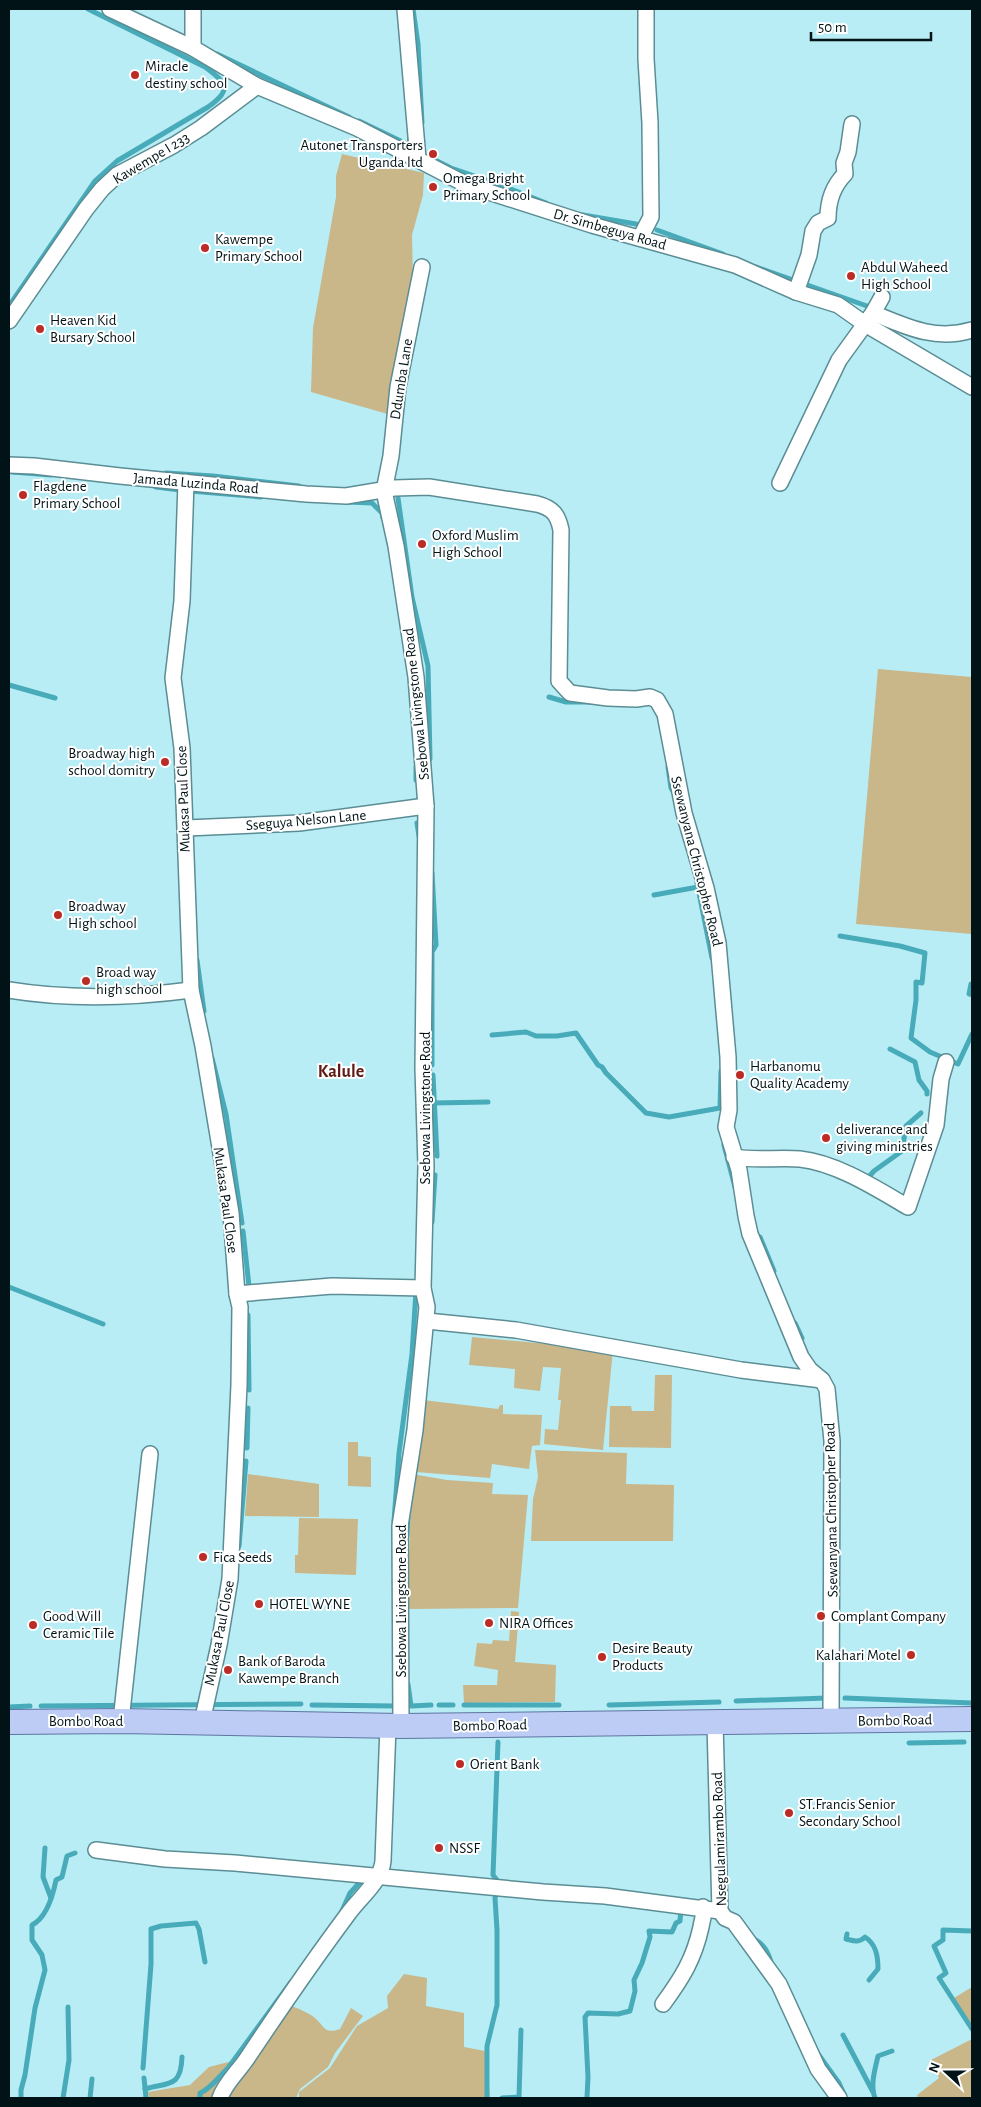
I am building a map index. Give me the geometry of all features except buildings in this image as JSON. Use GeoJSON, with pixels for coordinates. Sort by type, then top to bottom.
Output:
{"type":"FeatureCollection","features":[{"type":"Feature","properties":{"kind":"main road","name":"Bombo Road"},"geometry":{"type":"LineString","coordinates":[[9,1722],[121,1721],[395,1726],[972,1719]]}},
{"type":"Feature","properties":{"kind":"street","name":"Dr. Simbeguya Road"},"geometry":{"type":"LineString","coordinates":[[110,9],[193,48],[258,86],[357,128],[467,185],[582,222],[735,266],[796,292],[869,318],[972,387]]}},
{"type":"Feature","properties":{"kind":"street"},"geometry":{"type":"LineString","coordinates":[[193,9],[193,48]]}},
{"type":"Feature","properties":{"kind":"street"},"geometry":{"type":"LineString","coordinates":[[404,9],[418,159]]}},
{"type":"Feature","properties":{"kind":"street"},"geometry":{"type":"LineString","coordinates":[[640,238],[651,217],[646,9]]}},
{"type":"Feature","properties":{"kind":"street","name":"Kawempe I 233"},"geometry":{"type":"LineString","coordinates":[[9,321],[86,209],[102,189],[117,175],[174,145],[201,128],[258,86]]}},
{"type":"Feature","properties":{"kind":"street"},"geometry":{"type":"LineString","coordinates":[[796,292],[809,255],[813,231],[818,223],[828,218],[830,198],[837,182],[845,174],[844,163],[848,152],[852,124]]}},
{"type":"Feature","properties":{"kind":"street","name":"Ddumba Lane"},"geometry":{"type":"LineString","coordinates":[[384,491],[399,382],[422,267]]}},
{"type":"Feature","properties":{"kind":"street"},"geometry":{"type":"LineString","coordinates":[[780,483],[839,360],[882,297]]}},
{"type":"Feature","properties":{"kind":"street"},"geometry":{"type":"LineString","coordinates":[[869,318],[933,333],[956,335],[972,330]]}},
{"type":"Feature","properties":{"kind":"street","name":"Jamada Luzinda Road"},"geometry":{"type":"LineString","coordinates":[[9,465],[306,494],[346,496],[384,491]]}},
{"type":"Feature","properties":{"kind":"street","name":"Mukasa Paul Close"},"geometry":{"type":"LineString","coordinates":[[186,482],[182,601],[172,678],[182,748],[191,990],[203,1046],[231,1213],[237,1294],[240,1307],[239,1385],[230,1579],[220,1645],[202,1722]]}},
{"type":"Feature","properties":{"kind":"street","name":"Ssewanyana Christopher Road"},"geometry":{"type":"LineString","coordinates":[[384,491],[394,488],[429,488],[537,504],[553,511],[558,518],[561,530],[559,681],[570,693],[608,698],[636,699],[650,697],[662,705],[684,813],[706,888],[718,943],[728,1056],[729,1110],[726,1127],[739,1170],[746,1216],[757,1254],[801,1357],[810,1370],[822,1380],[827,1389],[833,1458],[831,1721]]}},
{"type":"Feature","properties":{"kind":"street","name":"Ssebowa Livingstone Road"},"geometry":{"type":"LineString","coordinates":[[380,1875],[383,1861],[395,1726],[400,1526],[416,1430],[427,1307],[423,1288],[426,1166],[423,1068],[426,806],[414,668],[396,546],[384,491]]}},
{"type":"Feature","properties":{"kind":"street","name":"Sseguya Nelson Lane"},"geometry":{"type":"LineString","coordinates":[[186,828],[299,823],[426,806]]}},
{"type":"Feature","properties":{"kind":"street"},"geometry":{"type":"LineString","coordinates":[[9,990],[35,994],[97,998],[147,996],[191,990]]}},
{"type":"Feature","properties":{"kind":"street"},"geometry":{"type":"LineString","coordinates":[[734,1157],[764,1160],[800,1159],[823,1165],[852,1175],[908,1207],[936,1125],[941,1079],[946,1062]]}},
{"type":"Feature","properties":{"kind":"street"},"geometry":{"type":"LineString","coordinates":[[237,1294],[332,1286],[423,1288]]}},
{"type":"Feature","properties":{"kind":"street"},"geometry":{"type":"LineString","coordinates":[[426,1321],[516,1330],[741,1370],[822,1380]]}},
{"type":"Feature","properties":{"kind":"street"},"geometry":{"type":"LineString","coordinates":[[121,1721],[150,1454]]}},
{"type":"Feature","properties":{"kind":"street","name":"Nsegulamirambo Road"},"geometry":{"type":"LineString","coordinates":[[715,1723],[720,1911],[725,1918],[734,1922],[779,1984],[818,2069],[839,2098]]}},
{"type":"Feature","properties":{"kind":"street"},"geometry":{"type":"LineString","coordinates":[[96,1850],[165,1859],[235,1862],[543,1892],[605,1896],[703,1907],[720,1911]]}},
{"type":"Feature","properties":{"kind":"street"},"geometry":{"type":"LineString","coordinates":[[220,2098],[318,1955],[363,1894],[380,1875]]}},
{"type":"Feature","properties":{"kind":"street"},"geometry":{"type":"LineString","coordinates":[[663,2004],[685,1974],[696,1950],[704,1911],[703,1907]]}},
{"type":"Feature","properties":{"kind":"shaded area"},"geometry":{"type":"Polygon","coordinates":[[[342,154],[424,173],[423,195],[412,235],[413,280],[391,415],[311,392],[313,328],[336,197],[336,176],[342,154]]]}},
{"type":"Feature","properties":{"kind":"shaded area"},"geometry":{"type":"Polygon","coordinates":[[[878,669],[972,677],[972,934],[856,924],[878,669]]]}},
{"type":"Feature","properties":{"kind":"shaded area"},"geometry":{"type":"Polygon","coordinates":[[[472,1337],[613,1350],[603,1450],[544,1444],[545,1429],[558,1430],[561,1400],[558,1400],[561,1368],[543,1367],[540,1391],[514,1388],[515,1369],[469,1365],[472,1337]]]}},
{"type":"Feature","properties":{"kind":"shaded area"},"geometry":{"type":"Polygon","coordinates":[[[655,1375],[672,1375],[671,1448],[609,1447],[610,1406],[631,1406],[632,1411],[654,1411],[655,1375]]]}},
{"type":"Feature","properties":{"kind":"shaded area"},"geometry":{"type":"Polygon","coordinates":[[[423,1400],[498,1409],[500,1405],[503,1405],[503,1414],[542,1415],[540,1445],[532,1446],[529,1469],[492,1464],[490,1478],[416,1472],[423,1400]]]}},
{"type":"Feature","properties":{"kind":"shaded area"},"geometry":{"type":"Polygon","coordinates":[[[348,1442],[358,1442],[358,1456],[371,1457],[371,1487],[348,1486],[348,1442]]]}},
{"type":"Feature","properties":{"kind":"shaded area"},"geometry":{"type":"Polygon","coordinates":[[[535,1450],[627,1453],[626,1484],[674,1485],[673,1541],[531,1541],[533,1499],[538,1477],[535,1450]]]}},
{"type":"Feature","properties":{"kind":"shaded area"},"geometry":{"type":"Polygon","coordinates":[[[248,1474],[319,1484],[319,1517],[245,1516],[248,1474]]]}},
{"type":"Feature","properties":{"kind":"shaded area"},"geometry":{"type":"Polygon","coordinates":[[[412,1474],[447,1480],[493,1483],[492,1494],[528,1495],[518,1608],[407,1609],[412,1474]]]}},
{"type":"Feature","properties":{"kind":"shaded area"},"geometry":{"type":"Polygon","coordinates":[[[299,1518],[358,1519],[356,1575],[295,1573],[295,1555],[298,1555],[299,1518]]]}},
{"type":"Feature","properties":{"kind":"shaded area"},"geometry":{"type":"Polygon","coordinates":[[[511,1611],[519,1612],[515,1662],[556,1665],[555,1702],[464,1703],[463,1685],[497,1685],[498,1670],[474,1666],[477,1643],[492,1644],[493,1640],[509,1641],[511,1611]]]}},
{"type":"Feature","properties":{"kind":"shaded area"},"geometry":{"type":"Polygon","coordinates":[[[404,1974],[427,1978],[426,2006],[464,2013],[464,2047],[485,2051],[490,2098],[299,2098],[299,2092],[330,2068],[357,2026],[388,2008],[387,1996],[404,1974]]]}},
{"type":"Feature","properties":{"kind":"shaded area"},"geometry":{"type":"Polygon","coordinates":[[[972,1987],[972,2026],[954,1998],[972,1987]]]}},
{"type":"Feature","properties":{"kind":"shaded area"},"geometry":{"type":"Polygon","coordinates":[[[290,2005],[311,2015],[326,2029],[331,2031],[340,2029],[351,2008],[363,2016],[335,2053],[328,2067],[300,2089],[296,2098],[149,2098],[148,2092],[190,2085],[209,2067],[248,2057],[290,2005]]]}},
{"type":"Feature","properties":{"kind":"shaded area"},"geometry":{"type":"Polygon","coordinates":[[[972,2039],[972,2098],[918,2098],[917,2095],[939,2078],[929,2061],[972,2039]]]}},
{"type":"Feature","properties":{"kind":"waterway"},"geometry":{"type":"LineString","coordinates":[[9,306],[95,181],[117,161],[208,107],[224,91],[222,82],[205,67],[88,9]]}},
{"type":"Feature","properties":{"kind":"waterway"},"geometry":{"type":"LineString","coordinates":[[413,9],[418,44],[422,123]]}},
{"type":"Feature","properties":{"kind":"waterway"},"geometry":{"type":"LineString","coordinates":[[217,54],[349,117]]}},
{"type":"Feature","properties":{"kind":"waterway"},"geometry":{"type":"LineString","coordinates":[[359,121],[409,145],[410,136]]}},
{"type":"Feature","properties":{"kind":"waterway"},"geometry":{"type":"LineString","coordinates":[[435,160],[451,168],[546,203]]}},
{"type":"Feature","properties":{"kind":"waterway"},"geometry":{"type":"LineString","coordinates":[[583,215],[636,224]]}},
{"type":"Feature","properties":{"kind":"waterway"},"geometry":{"type":"LineString","coordinates":[[657,230],[723,254]]}},
{"type":"Feature","properties":{"kind":"waterway"},"geometry":{"type":"LineString","coordinates":[[756,267],[867,306]]}},
{"type":"Feature","properties":{"kind":"waterway"},"geometry":{"type":"LineString","coordinates":[[12,472],[51,475]]}},
{"type":"Feature","properties":{"kind":"waterway"},"geometry":{"type":"LineString","coordinates":[[166,473],[213,476],[299,486]]}},
{"type":"Feature","properties":{"kind":"waterway"},"geometry":{"type":"LineString","coordinates":[[156,487],[180,490]]}},
{"type":"Feature","properties":{"kind":"waterway"},"geometry":{"type":"LineString","coordinates":[[190,491],[261,497]]}},
{"type":"Feature","properties":{"kind":"waterway"},"geometry":{"type":"LineString","coordinates":[[398,498],[412,597],[428,666],[430,759]]}},
{"type":"Feature","properties":{"kind":"waterway"},"geometry":{"type":"LineString","coordinates":[[347,502],[372,503],[382,513],[383,518]]}},
{"type":"Feature","properties":{"kind":"waterway"},"geometry":{"type":"LineString","coordinates":[[9,685],[55,698]]}},
{"type":"Feature","properties":{"kind":"waterway"},"geometry":{"type":"LineString","coordinates":[[549,697],[566,702],[591,702]]}},
{"type":"Feature","properties":{"kind":"waterway"},"geometry":{"type":"LineString","coordinates":[[416,767],[416,780]]}},
{"type":"Feature","properties":{"kind":"waterway"},"geometry":{"type":"LineString","coordinates":[[668,767],[671,788],[674,793]]}},
{"type":"Feature","properties":{"kind":"waterway"},"geometry":{"type":"LineString","coordinates":[[417,823],[419,836]]}},
{"type":"Feature","properties":{"kind":"waterway"},"geometry":{"type":"LineString","coordinates":[[432,873],[436,945],[432,952],[432,1065]]}},
{"type":"Feature","properties":{"kind":"waterway"},"geometry":{"type":"LineString","coordinates":[[697,883],[712,958]]}},
{"type":"Feature","properties":{"kind":"waterway"},"geometry":{"type":"LineString","coordinates":[[654,895],[698,887]]}},
{"type":"Feature","properties":{"kind":"waterway"},"geometry":{"type":"LineString","coordinates":[[840,936],[900,946],[925,953],[922,983],[916,982],[916,1000],[911,1038],[930,1052],[958,1064],[972,1034]]}},
{"type":"Feature","properties":{"kind":"waterway"},"geometry":{"type":"LineString","coordinates":[[197,960],[204,1011]]}},
{"type":"Feature","properties":{"kind":"waterway"},"geometry":{"type":"LineString","coordinates":[[971,984],[969,994],[972,995]]}},
{"type":"Feature","properties":{"kind":"waterway"},"geometry":{"type":"LineString","coordinates":[[492,1035],[526,1032],[536,1036],[557,1036],[576,1033],[598,1065],[646,1113],[669,1117],[720,1108],[721,1071]]}},
{"type":"Feature","properties":{"kind":"waterway"},"geometry":{"type":"LineString","coordinates":[[890,1049],[915,1062],[919,1080],[927,1094]]}},
{"type":"Feature","properties":{"kind":"waterway"},"geometry":{"type":"LineString","coordinates":[[212,1058],[226,1114],[242,1223]]}},
{"type":"Feature","properties":{"kind":"waterway"},"geometry":{"type":"LineString","coordinates":[[433,1075],[437,1156]]}},
{"type":"Feature","properties":{"kind":"waterway"},"geometry":{"type":"LineString","coordinates":[[433,1103],[488,1102]]}},
{"type":"Feature","properties":{"kind":"waterway"},"geometry":{"type":"LineString","coordinates":[[865,1181],[874,1171],[902,1151],[906,1126],[921,1113]]}},
{"type":"Feature","properties":{"kind":"waterway"},"geometry":{"type":"LineString","coordinates":[[724,1145],[735,1187]]}},
{"type":"Feature","properties":{"kind":"waterway"},"geometry":{"type":"LineString","coordinates":[[432,1222],[435,1175]]}},
{"type":"Feature","properties":{"kind":"waterway"},"geometry":{"type":"LineString","coordinates":[[243,1231],[249,1286]]}},
{"type":"Feature","properties":{"kind":"waterway"},"geometry":{"type":"LineString","coordinates":[[760,1237],[774,1271]]}},
{"type":"Feature","properties":{"kind":"waterway"},"geometry":{"type":"LineString","coordinates":[[9,1287],[103,1324]]}},
{"type":"Feature","properties":{"kind":"waterway"},"geometry":{"type":"LineString","coordinates":[[394,1521],[399,1453],[412,1354],[416,1291]]}},
{"type":"Feature","properties":{"kind":"waterway"},"geometry":{"type":"LineString","coordinates":[[248,1315],[249,1390]]}},
{"type":"Feature","properties":{"kind":"waterway"},"geometry":{"type":"LineString","coordinates":[[795,1323],[802,1338]]}},
{"type":"Feature","properties":{"kind":"waterway"},"geometry":{"type":"LineString","coordinates":[[247,1448],[248,1408]]}},
{"type":"Feature","properties":{"kind":"waterway"},"geometry":{"type":"LineString","coordinates":[[239,1546],[246,1461]]}},
{"type":"Feature","properties":{"kind":"waterway"},"geometry":{"type":"LineString","coordinates":[[407,1536],[408,1517]]}},
{"type":"Feature","properties":{"kind":"waterway"},"geometry":{"type":"LineString","coordinates":[[408,1684],[411,1706],[431,1705]]}},
{"type":"Feature","properties":{"kind":"waterway"},"geometry":{"type":"LineString","coordinates":[[736,1701],[827,1698],[827,1695]]}},
{"type":"Feature","properties":{"kind":"waterway"},"geometry":{"type":"LineString","coordinates":[[845,1698],[972,1703]]}},
{"type":"Feature","properties":{"kind":"waterway"},"geometry":{"type":"LineString","coordinates":[[312,1705],[395,1706],[395,1702]]}},
{"type":"Feature","properties":{"kind":"waterway"},"geometry":{"type":"LineString","coordinates":[[609,1705],[719,1702]]}},
{"type":"Feature","properties":{"kind":"waterway"},"geometry":{"type":"LineString","coordinates":[[41,1706],[301,1704]]}},
{"type":"Feature","properties":{"kind":"waterway"},"geometry":{"type":"LineString","coordinates":[[439,1705],[453,1705]]}},
{"type":"Feature","properties":{"kind":"waterway"},"geometry":{"type":"LineString","coordinates":[[464,1705],[559,1705]]}},
{"type":"Feature","properties":{"kind":"waterway"},"geometry":{"type":"LineString","coordinates":[[9,1707],[30,1706]]}},
{"type":"Feature","properties":{"kind":"waterway"},"geometry":{"type":"LineString","coordinates":[[498,1742],[493,1875],[500,1884]]}},
{"type":"Feature","properties":{"kind":"waterway"},"geometry":{"type":"LineString","coordinates":[[909,1743],[964,1742]]}},
{"type":"Feature","properties":{"kind":"waterway"},"geometry":{"type":"LineString","coordinates":[[45,1848],[43,1877],[51,1898]]}},
{"type":"Feature","properties":{"kind":"waterway"},"geometry":{"type":"LineString","coordinates":[[21,2098],[35,2008],[45,1970],[42,1955],[32,1940],[32,1925],[45,1912],[56,1880],[62,1877],[67,1856],[75,1853]]}},
{"type":"Feature","properties":{"kind":"waterway"},"geometry":{"type":"LineString","coordinates":[[341,1913],[350,1893],[363,1879]]}},
{"type":"Feature","properties":{"kind":"waterway"},"geometry":{"type":"LineString","coordinates":[[487,2098],[487,2046],[497,2005],[495,1898],[498,1889]]}},
{"type":"Feature","properties":{"kind":"waterway"},"geometry":{"type":"LineString","coordinates":[[587,2098],[588,2077],[585,2017],[588,2013],[618,2014],[630,2011],[635,1991],[634,1980],[642,1963],[650,1937],[649,1931],[672,1932],[676,1923],[680,1921],[681,1908]]}},
{"type":"Feature","properties":{"kind":"waterway"},"geometry":{"type":"LineString","coordinates":[[143,2068],[151,1964],[151,1929],[161,1926],[196,1923],[199,1929],[205,1962]]}},
{"type":"Feature","properties":{"kind":"waterway"},"geometry":{"type":"LineString","coordinates":[[972,1931],[943,1930],[943,1940],[934,1946],[946,1973],[939,1978],[972,2029]]}},
{"type":"Feature","properties":{"kind":"waterway"},"geometry":{"type":"LineString","coordinates":[[847,1934],[846,1939],[854,1941],[865,1937],[874,1947],[877,1955],[878,1969],[869,1980]]}},
{"type":"Feature","properties":{"kind":"waterway"},"geometry":{"type":"LineString","coordinates":[[750,1938],[762,1945],[772,1966]]}},
{"type":"Feature","properties":{"kind":"waterway"},"geometry":{"type":"LineString","coordinates":[[200,2098],[200,2093],[228,2068],[291,1982]]}},
{"type":"Feature","properties":{"kind":"waterway"},"geometry":{"type":"LineString","coordinates":[[63,2098],[69,2060],[68,2007]]}},
{"type":"Feature","properties":{"kind":"waterway"},"geometry":{"type":"LineString","coordinates":[[502,2098],[519,2097],[521,2030]]}},
{"type":"Feature","properties":{"kind":"waterway"},"geometry":{"type":"LineString","coordinates":[[843,2035],[873,2092]]}},
{"type":"Feature","properties":{"kind":"waterway"},"geometry":{"type":"LineString","coordinates":[[816,2051],[839,2083],[844,2094]]}},
{"type":"Feature","properties":{"kind":"waterway"},"geometry":{"type":"LineString","coordinates":[[875,2098],[873,2082],[878,2056],[892,2051]]}},
{"type":"Feature","properties":{"kind":"waterway"},"geometry":{"type":"LineString","coordinates":[[145,2089],[166,2084],[176,2079],[179,2075],[182,2057]]}},
{"type":"Feature","properties":{"kind":"waterway"},"geometry":{"type":"LineString","coordinates":[[144,2078],[146,2098]]}},
{"type":"Feature","properties":{"kind":"waterway"},"geometry":{"type":"LineString","coordinates":[[90,2098],[92,2079]]}},
{"type":"Feature","properties":{"kind":"place","name":"Miracle destiny school"},"geometry":{"type":"Point","coordinates":[135,75]}},
{"type":"Feature","properties":{"kind":"place","name":"Autonet Transporters Uganda ltd"},"geometry":{"type":"Point","coordinates":[433,154]}},
{"type":"Feature","properties":{"kind":"place","name":"Omega Bright Primary School"},"geometry":{"type":"Point","coordinates":[433,187]}},
{"type":"Feature","properties":{"kind":"place","name":"Kawempe Primary School"},"geometry":{"type":"Point","coordinates":[205,248]}},
{"type":"Feature","properties":{"kind":"place","name":"Abdul Waheed High School"},"geometry":{"type":"Point","coordinates":[851,276]}},
{"type":"Feature","properties":{"kind":"place","name":"Heaven Kid Bursary School"},"geometry":{"type":"Point","coordinates":[40,329]}},
{"type":"Feature","properties":{"kind":"place","name":"Flagdene Primary School"},"geometry":{"type":"Point","coordinates":[23,495]}},
{"type":"Feature","properties":{"kind":"place","name":"Oxford Muslim High School"},"geometry":{"type":"Point","coordinates":[422,544]}},
{"type":"Feature","properties":{"kind":"place","name":"Broadway high school domitry"},"geometry":{"type":"Point","coordinates":[165,762]}},
{"type":"Feature","properties":{"kind":"place","name":"Broadway High school"},"geometry":{"type":"Point","coordinates":[58,915]}},
{"type":"Feature","properties":{"kind":"place","name":"Broad way high school"},"geometry":{"type":"Point","coordinates":[86,981]}},
{"type":"Feature","properties":{"kind":"place","name":"Harbanomu Quality Academy"},"geometry":{"type":"Point","coordinates":[740,1075]}},
{"type":"Feature","properties":{"kind":"place","name":"deliverance and giving ministries"},"geometry":{"type":"Point","coordinates":[826,1138]}},
{"type":"Feature","properties":{"kind":"place","name":"Fica Seeds"},"geometry":{"type":"Point","coordinates":[203,1557]}},
{"type":"Feature","properties":{"kind":"place","name":"HOTEL WYNE"},"geometry":{"type":"Point","coordinates":[259,1604]}},
{"type":"Feature","properties":{"kind":"place","name":"Complant Company"},"geometry":{"type":"Point","coordinates":[821,1616]}},
{"type":"Feature","properties":{"kind":"place","name":"NIRA Offices"},"geometry":{"type":"Point","coordinates":[489,1623]}},
{"type":"Feature","properties":{"kind":"place","name":"Good Will Ceramic Tile"},"geometry":{"type":"Point","coordinates":[33,1625]}},
{"type":"Feature","properties":{"kind":"place","name":"Kalahari Motel"},"geometry":{"type":"Point","coordinates":[911,1655]}},
{"type":"Feature","properties":{"kind":"place","name":"Desire Beauty Products"},"geometry":{"type":"Point","coordinates":[602,1657]}},
{"type":"Feature","properties":{"kind":"place","name":"Bank of Baroda Kawempe Branch"},"geometry":{"type":"Point","coordinates":[228,1670]}},
{"type":"Feature","properties":{"kind":"place","name":"Orient Bank"},"geometry":{"type":"Point","coordinates":[460,1764]}},
{"type":"Feature","properties":{"kind":"place","name":"ST.Francis Senior Secondary School"},"geometry":{"type":"Point","coordinates":[789,1813]}},
{"type":"Feature","properties":{"kind":"place","name":"NSSF"},"geometry":{"type":"Point","coordinates":[439,1848]}},
{"type":"Feature","properties":{"kind":"district","name":"Kalule"},"geometry":{"type":"Point","coordinates":[341,1071]}}]}
